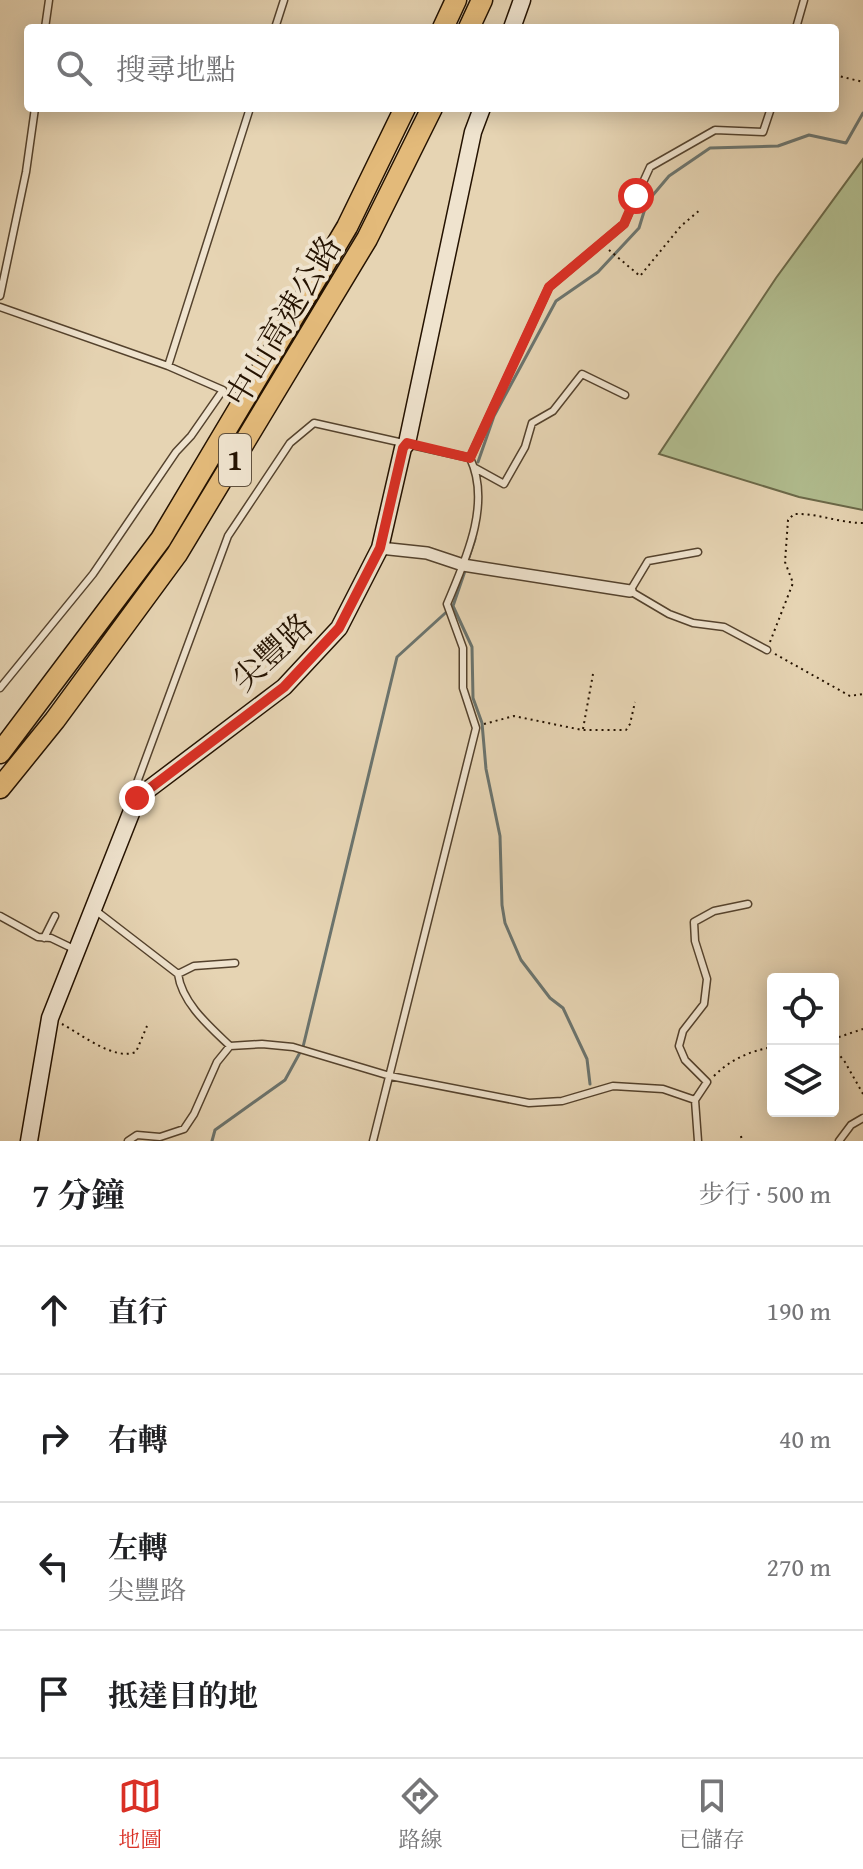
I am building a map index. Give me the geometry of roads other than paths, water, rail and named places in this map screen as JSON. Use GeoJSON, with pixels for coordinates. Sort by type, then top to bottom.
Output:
{"type":"FeatureCollection","features":[{"type":"Feature","properties":{"kind":"highway"},"geometry":{"type":"LineString","coordinates":[[445,24],[456,0]]}},
{"type":"Feature","properties":{"kind":"highway"},"geometry":{"type":"LineString","coordinates":[[471,24],[482,0]]}},
{"type":"Feature","properties":{"kind":"highway","name":"中山高速公路"},"geometry":{"type":"LineString","coordinates":[[0,753],[161,539],[347,227],[403,112]]}},
{"type":"Feature","properties":{"kind":"highway","name":"中山高速公路"},"geometry":{"type":"LineString","coordinates":[[0,788],[55,720],[177,554],[367,239],[430,112]]}},
{"type":"Feature","properties":{"kind":"street"},"geometry":{"type":"LineString","coordinates":[[513,24],[522,0]]}},
{"type":"Feature","properties":{"kind":"street","name":"尖豐路"},"geometry":{"type":"LineString","coordinates":[[137,798],[284,687],[339,628],[380,548],[403,448],[407,443],[473,132],[480,112]]}},
{"type":"Feature","properties":{"kind":"street"},"geometry":{"type":"LineString","coordinates":[[380,548],[427,553],[469,565],[630,591]]}},
{"type":"Feature","properties":{"kind":"street"},"geometry":{"type":"LineString","coordinates":[[29,1141],[50,1018],[137,798]]}},
{"type":"Feature","properties":{"kind":"lane"},"geometry":{"type":"LineString","coordinates":[[46,24],[49,0]]}},
{"type":"Feature","properties":{"kind":"lane"},"geometry":{"type":"LineString","coordinates":[[276,24],[284,0]]}},
{"type":"Feature","properties":{"kind":"lane"},"geometry":{"type":"LineString","coordinates":[[797,24],[804,0]]}},
{"type":"Feature","properties":{"kind":"lane"},"geometry":{"type":"LineString","coordinates":[[0,296],[26,172],[34,112]]}},
{"type":"Feature","properties":{"kind":"lane"},"geometry":{"type":"LineString","coordinates":[[168,366],[249,112]]}},
{"type":"Feature","properties":{"kind":"lane"},"geometry":{"type":"LineString","coordinates":[[470,458],[549,287],[624,224],[650,167],[715,130],[763,132],[770,112]]}},
{"type":"Feature","properties":{"kind":"lane"},"geometry":{"type":"LineString","coordinates":[[0,307],[168,366],[223,390],[176,452],[93,574],[0,688]]}},
{"type":"Feature","properties":{"kind":"lane"},"geometry":{"type":"LineString","coordinates":[[475,468],[504,484],[525,447],[532,423],[553,411],[582,374],[625,395]]}},
{"type":"Feature","properties":{"kind":"lane"},"geometry":{"type":"LineString","coordinates":[[137,798],[135,788],[228,536],[290,443],[314,423],[470,458]]}},
{"type":"Feature","properties":{"kind":"lane"},"geometry":{"type":"LineString","coordinates":[[373,1141],[476,728],[463,688],[463,648],[447,604],[469,565],[478,510],[475,468],[470,458]]}},
{"type":"Feature","properties":{"kind":"lane"},"geometry":{"type":"LineString","coordinates":[[698,552],[648,561],[630,591],[669,614],[693,623],[724,627],[767,650]]}},
{"type":"Feature","properties":{"kind":"lane"},"geometry":{"type":"LineString","coordinates":[[698,1141],[695,1100],[707,1082],[685,1060],[679,1046],[683,1031],[704,1004],[707,979],[695,941],[694,922],[714,911],[748,904]]}},
{"type":"Feature","properties":{"kind":"lane"},"geometry":{"type":"LineString","coordinates":[[93,908],[178,974],[180,986],[202,1019],[230,1046]]}},
{"type":"Feature","properties":{"kind":"lane"},"geometry":{"type":"LineString","coordinates":[[0,916],[76,950]]}},
{"type":"Feature","properties":{"kind":"lane"},"geometry":{"type":"LineString","coordinates":[[44,938],[55,916]]}},
{"type":"Feature","properties":{"kind":"lane"},"geometry":{"type":"LineString","coordinates":[[178,974],[194,966],[235,963]]}},
{"type":"Feature","properties":{"kind":"lane"},"geometry":{"type":"LineString","coordinates":[[128,1141],[137,1135],[160,1137],[184,1129],[217,1062],[230,1046],[262,1044],[293,1047],[390,1076],[529,1103],[562,1101],[613,1086],[663,1089],[695,1100]]}},
{"type":"Feature","properties":{"kind":"lane"},"geometry":{"type":"LineString","coordinates":[[839,1141],[851,1125],[863,1118]]}},
{"type":"Feature","properties":{"kind":"waterway"},"geometry":{"type":"LineString","coordinates":[[478,462],[494,416],[556,301],[598,272],[639,228],[647,202],[669,176],[710,148],[778,146],[809,135],[846,143],[863,113]]}},
{"type":"Feature","properties":{"kind":"waterway"},"geometry":{"type":"LineString","coordinates":[[468,560],[475,539]]}},
{"type":"Feature","properties":{"kind":"waterway"},"geometry":{"type":"LineString","coordinates":[[212,1141],[215,1130],[285,1080],[303,1047],[397,657],[453,606],[466,568]]}},
{"type":"Feature","properties":{"kind":"waterway"},"geometry":{"type":"LineString","coordinates":[[453,606],[472,647],[473,698],[482,723],[486,769],[500,836],[505,923],[521,960],[550,998],[563,1008],[587,1059],[590,1084]]}}]}
